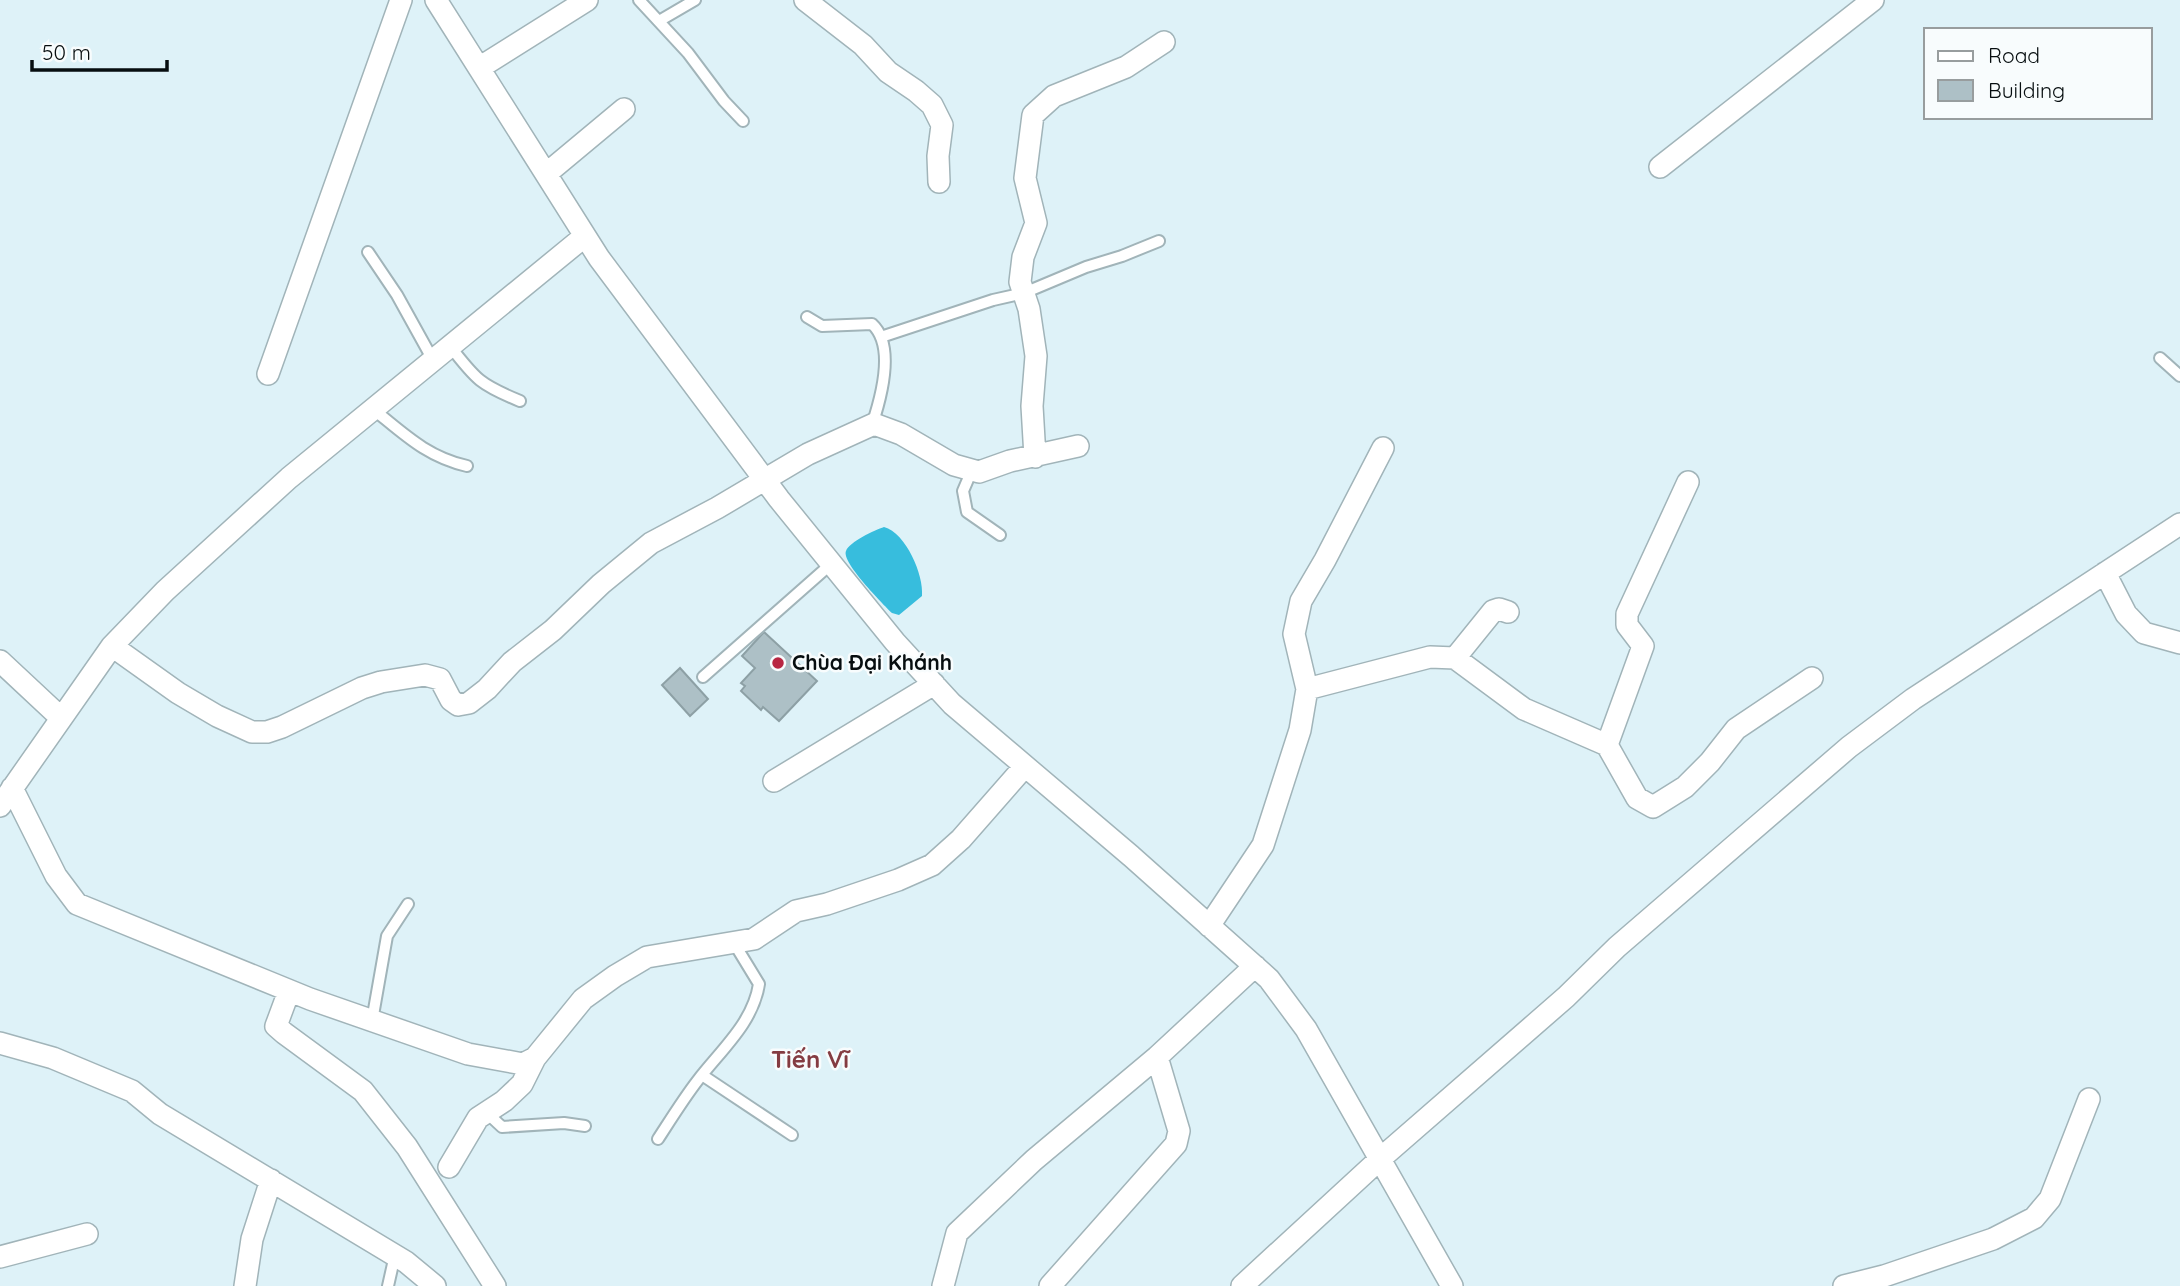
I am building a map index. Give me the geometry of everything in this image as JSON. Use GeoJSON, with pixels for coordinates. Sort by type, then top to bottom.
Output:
{"type":"FeatureCollection","features":[{"type":"Feature","properties":{"kind":"street"},"geometry":{"type":"LineString","coordinates":[[268,374],[401,0]]}},
{"type":"Feature","properties":{"kind":"street"},"geometry":{"type":"LineString","coordinates":[[436,0],[585,236],[764,479],[895,642],[952,704],[1269,979],[1306,1029],[1452,1286]]}},
{"type":"Feature","properties":{"kind":"street"},"geometry":{"type":"LineString","coordinates":[[479,68],[587,0]]}},
{"type":"Feature","properties":{"kind":"street"},"geometry":{"type":"LineString","coordinates":[[804,0],[863,45],[888,72],[916,90],[932,105],[942,125],[938,156],[939,182]]}},
{"type":"Feature","properties":{"kind":"street"},"geometry":{"type":"LineString","coordinates":[[1660,167],[1873,0]]}},
{"type":"Feature","properties":{"kind":"street"},"geometry":{"type":"LineString","coordinates":[[1035,457],[1032,406],[1035,356],[1029,309],[1020,282],[1023,257],[1036,223],[1025,178],[1033,115],[1054,96],[1126,67],[1164,42]]}},
{"type":"Feature","properties":{"kind":"street"},"geometry":{"type":"LineString","coordinates":[[546,174],[624,109]]}},
{"type":"Feature","properties":{"kind":"street"},"geometry":{"type":"LineString","coordinates":[[535,1058],[523,1064],[468,1054],[289,991],[77,904],[6,797],[112,646],[165,591],[289,478],[585,236]]}},
{"type":"Feature","properties":{"kind":"street"},"geometry":{"type":"LineString","coordinates":[[112,646],[178,693],[217,716],[252,732],[267,732],[282,727],[362,688],[381,682],[425,676],[440,679],[453,702],[458,705],[465,704],[487,689],[512,662],[553,630],[601,584],[651,543],[717,508],[808,454],[872,425],[901,434],[954,465],[979,472],[1010,461],[1078,446]]}},
{"type":"Feature","properties":{"kind":"street"},"geometry":{"type":"LineString","coordinates":[[1209,926],[1263,845],[1300,730],[1307,689],[1294,634],[1301,601],[1383,449]]}},
{"type":"Feature","properties":{"kind":"street"},"geometry":{"type":"LineString","coordinates":[[1607,745],[1643,646],[1627,625],[1626,614],[1688,482]]}},
{"type":"Feature","properties":{"kind":"street"},"geometry":{"type":"LineString","coordinates":[[1241,1286],[1380,1159],[1566,997],[1617,947],[1849,747],[1896,711],[2180,524]]}},
{"type":"Feature","properties":{"kind":"street"},"geometry":{"type":"LineString","coordinates":[[2105,573],[2126,614],[2144,633],[2180,643]]}},
{"type":"Feature","properties":{"kind":"street"},"geometry":{"type":"LineString","coordinates":[[1455,658],[1493,611],[1499,609],[1508,612]]}},
{"type":"Feature","properties":{"kind":"street"},"geometry":{"type":"LineString","coordinates":[[1307,689],[1430,657],[1455,658],[1524,709],[1607,745],[1637,798],[1653,807],[1685,787],[1710,762],[1736,729],[1812,678]]}},
{"type":"Feature","properties":{"kind":"street"},"geometry":{"type":"LineString","coordinates":[[0,661],[61,717]]}},
{"type":"Feature","properties":{"kind":"street"},"geometry":{"type":"LineString","coordinates":[[774,781],[934,684]]}},
{"type":"Feature","properties":{"kind":"street"},"geometry":{"type":"LineString","coordinates":[[450,1167],[478,1118],[504,1101],[522,1084],[535,1058],[583,999],[615,976],[646,957],[754,939],[796,911],[827,905],[932,865],[961,839],[1025,766]]}},
{"type":"Feature","properties":{"kind":"street"},"geometry":{"type":"LineString","coordinates":[[943,1286],[957,1233],[1034,1160],[1157,1057],[1255,966]]}},
{"type":"Feature","properties":{"kind":"street"},"geometry":{"type":"LineString","coordinates":[[289,991],[276,1026],[363,1091],[407,1147],[495,1286]]}},
{"type":"Feature","properties":{"kind":"street"},"geometry":{"type":"LineString","coordinates":[[0,1043],[54,1058],[132,1091],[159,1114],[395,1255],[435,1286]]}},
{"type":"Feature","properties":{"kind":"street"},"geometry":{"type":"LineString","coordinates":[[1050,1286],[1176,1144],[1178,1127],[1157,1057]]}},
{"type":"Feature","properties":{"kind":"street"},"geometry":{"type":"LineString","coordinates":[[1844,1286],[1884,1276],[1993,1239],[2034,1218],[2050,1199],[2089,1099]]}},
{"type":"Feature","properties":{"kind":"street"},"geometry":{"type":"LineString","coordinates":[[245,1286],[252,1239],[271,1180]]}},
{"type":"Feature","properties":{"kind":"street"},"geometry":{"type":"LineString","coordinates":[[0,1257],[87,1234]]}},
{"type":"Feature","properties":{"kind":"lane"},"geometry":{"type":"LineString","coordinates":[[639,0],[743,121]]}},
{"type":"Feature","properties":{"kind":"lane"},"geometry":{"type":"LineString","coordinates":[[659,21],[695,0]]}},
{"type":"Feature","properties":{"kind":"lane"},"geometry":{"type":"LineString","coordinates":[[881,337],[993,300],[1024,293],[1159,241]]}},
{"type":"Feature","properties":{"kind":"lane"},"geometry":{"type":"LineString","coordinates":[[368,252],[397,295],[433,360]]}},
{"type":"Feature","properties":{"kind":"lane"},"geometry":{"type":"LineString","coordinates":[[807,317],[822,326],[872,324],[880,331],[884,352],[883,392],[872,425]]}},
{"type":"Feature","properties":{"kind":"lane"},"geometry":{"type":"LineString","coordinates":[[450,346],[473,376],[487,387],[520,401]]}},
{"type":"Feature","properties":{"kind":"lane"},"geometry":{"type":"LineString","coordinates":[[2160,358],[2180,376]]}},
{"type":"Feature","properties":{"kind":"lane"},"geometry":{"type":"LineString","coordinates":[[373,410],[444,461],[467,466]]}},
{"type":"Feature","properties":{"kind":"lane"},"geometry":{"type":"LineString","coordinates":[[972,470],[963,491],[967,512],[1000,535]]}},
{"type":"Feature","properties":{"kind":"lane"},"geometry":{"type":"LineString","coordinates":[[703,677],[831,564]]}},
{"type":"Feature","properties":{"kind":"lane"},"geometry":{"type":"LineString","coordinates":[[372,1021],[387,936],[408,904]]}},
{"type":"Feature","properties":{"kind":"lane"},"geometry":{"type":"LineString","coordinates":[[658,1139],[702,1075],[746,1021],[757,999],[759,984],[734,943]]}},
{"type":"Feature","properties":{"kind":"lane"},"geometry":{"type":"LineString","coordinates":[[702,1075],[792,1135]]}},
{"type":"Feature","properties":{"kind":"lane"},"geometry":{"type":"LineString","coordinates":[[487,1113],[502,1127],[564,1123],[585,1126]]}},
{"type":"Feature","properties":{"kind":"lane"},"geometry":{"type":"LineString","coordinates":[[388,1286],[395,1255]]}},
{"type":"Feature","properties":{"kind":"water"},"geometry":{"type":"Polygon","coordinates":[[[884,527],[900,537],[906,546],[917,567],[922,587],[922,596],[899,615],[892,613],[872,592],[846,556],[846,551],[852,544],[884,527]]]}},
{"type":"Feature","properties":{"kind":"building"},"geometry":{"type":"Polygon","coordinates":[[[764,632],[817,681],[779,721],[763,707],[761,710],[741,691],[745,686],[741,683],[755,668],[742,656],[764,632]]]}},
{"type":"Feature","properties":{"kind":"building"},"geometry":{"type":"Polygon","coordinates":[[[680,668],[708,699],[690,716],[662,685],[680,668]]]}},
{"type":"Feature","properties":{"kind":"place","name":"Chùa Đại Khánh"},"geometry":{"type":"Point","coordinates":[778,663]}},
{"type":"Feature","properties":{"kind":"district","name":"Tiến Vĩ"},"geometry":{"type":"Point","coordinates":[810,1060]}}]}
